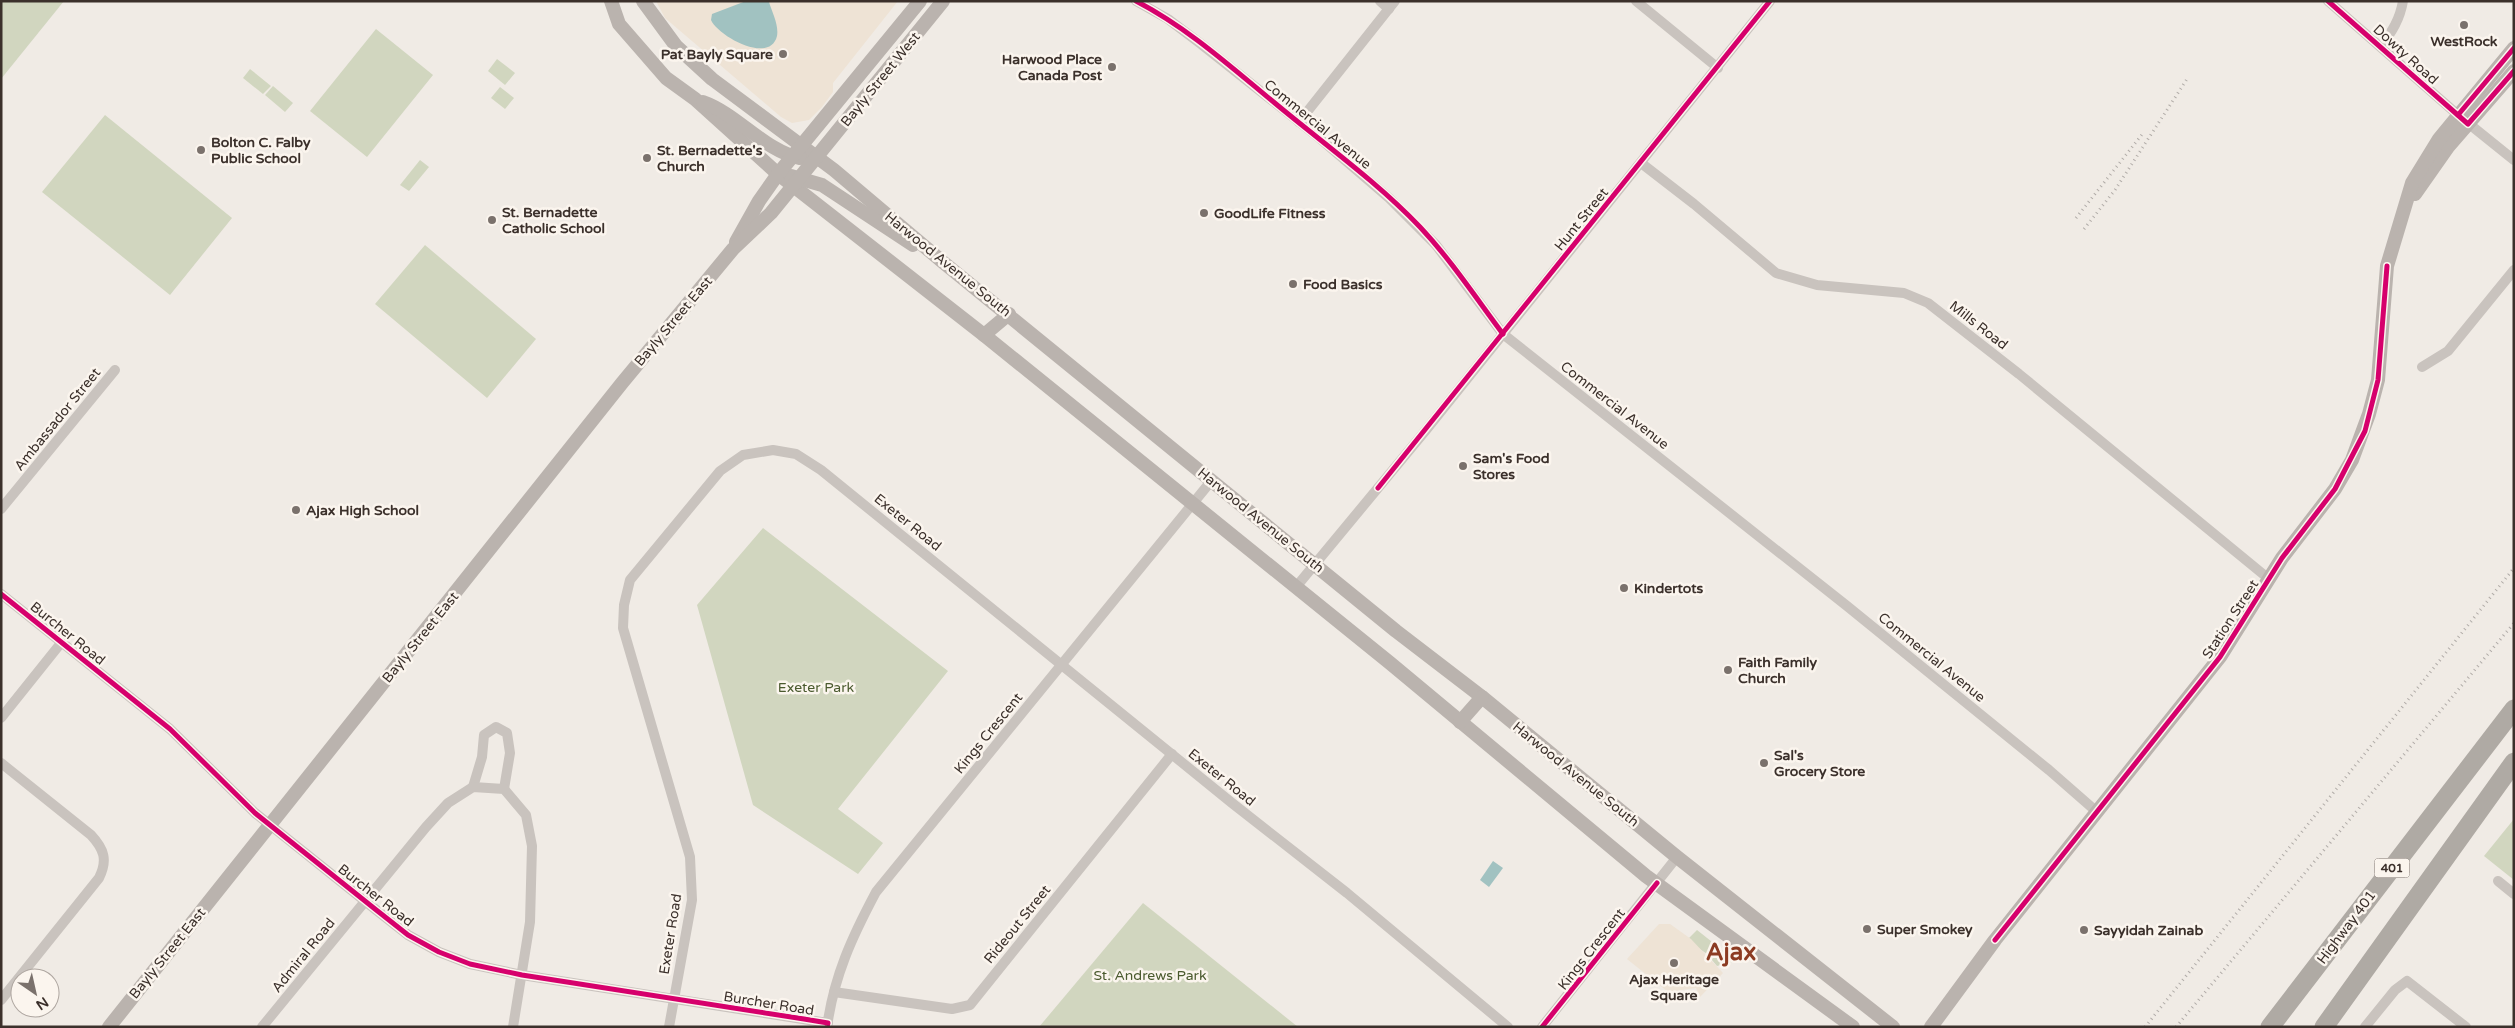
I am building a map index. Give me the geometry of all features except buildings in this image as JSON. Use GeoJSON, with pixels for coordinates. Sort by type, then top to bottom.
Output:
{"type":"FeatureCollection","features":[{"type":"Feature","properties":{"kind":"highway","name":"Highway 401"},"geometry":{"type":"LineString","coordinates":[[2270,1027],[2514,709]]}},
{"type":"Feature","properties":{"kind":"highway","name":"401"},"geometry":{"type":"LineString","coordinates":[[2324,1027],[2514,762]]}},
{"type":"Feature","properties":{"kind":"main road"},"geometry":{"type":"LineString","coordinates":[[611,1],[619,24],[666,78],[695,99],[778,174],[796,181],[822,185],[874,221],[944,263]]}},
{"type":"Feature","properties":{"kind":"main road","name":"Harwood Avenue South"},"geometry":{"type":"LineString","coordinates":[[643,1],[676,46],[712,79],[816,156],[944,263],[1396,631],[1482,697],[1677,857],[1893,1027]]}},
{"type":"Feature","properties":{"kind":"main road","name":"Bayly Street West"},"geometry":{"type":"LineString","coordinates":[[792,157],[920,1]]}},
{"type":"Feature","properties":{"kind":"main road","name":"Bayly Street West"},"geometry":{"type":"LineString","coordinates":[[796,181],[943,1]]}},
{"type":"Feature","properties":{"kind":"main road"},"geometry":{"type":"LineString","coordinates":[[2463,119],[2514,48]]}},
{"type":"Feature","properties":{"kind":"main road","name":"Station Street"},"geometry":{"type":"LineString","coordinates":[[1932,1027],[1995,940],[2220,657],[2282,558],[2335,489],[2364,431],[2378,380],[2387,266],[2412,183],[2423,162],[2463,119],[2514,71]]}},
{"type":"Feature","properties":{"kind":"main road"},"geometry":{"type":"LineString","coordinates":[[695,99],[718,107],[777,149],[792,157],[806,159],[816,156]]}},
{"type":"Feature","properties":{"kind":"main road","name":"Bayly Street East"},"geometry":{"type":"LineString","coordinates":[[733,249],[749,216],[792,157]]}},
{"type":"Feature","properties":{"kind":"main road"},"geometry":{"type":"LineString","coordinates":[[796,181],[1657,883],[1853,1027]]}},
{"type":"Feature","properties":{"kind":"main road","name":"Bayly Street East"},"geometry":{"type":"LineString","coordinates":[[109,1027],[622,383],[733,249],[771,213],[796,181]]}},
{"type":"Feature","properties":{"kind":"main road"},"geometry":{"type":"LineString","coordinates":[[984,335],[1009,314]]}},
{"type":"Feature","properties":{"kind":"main road"},"geometry":{"type":"LineString","coordinates":[[1460,722],[1482,697]]}},
{"type":"Feature","properties":{"kind":"street","name":"Commercial Avenue"},"geometry":{"type":"LineString","coordinates":[[1136,1],[1168,19],[1201,44],[1344,158],[1418,225],[1436,245],[1503,334],[1848,606],[2049,770],[2097,812]]}},
{"type":"Feature","properties":{"kind":"street"},"geometry":{"type":"LineString","coordinates":[[1299,122],[1392,5],[1380,1]]}},
{"type":"Feature","properties":{"kind":"street"},"geometry":{"type":"LineString","coordinates":[[1636,1],[1718,68]]}},
{"type":"Feature","properties":{"kind":"street","name":"Hunt Street"},"geometry":{"type":"LineString","coordinates":[[1316,564],[1718,68],[1770,1]]}},
{"type":"Feature","properties":{"kind":"street","name":"Dowty Road"},"geometry":{"type":"LineString","coordinates":[[2328,1],[2463,119],[2514,160]]}},
{"type":"Feature","properties":{"kind":"street"},"geometry":{"type":"LineString","coordinates":[[2381,46],[2393,31],[2401,12],[2403,1]]}},
{"type":"Feature","properties":{"kind":"street","name":"Mills Road"},"geometry":{"type":"LineString","coordinates":[[1641,163],[1694,204],[1776,274],[1817,285],[1904,293],[1928,303],[2027,380],[2269,579]]}},
{"type":"Feature","properties":{"kind":"street"},"geometry":{"type":"LineString","coordinates":[[2422,367],[2448,351],[2514,270]]}},
{"type":"Feature","properties":{"kind":"street","name":"Ambassador Street"},"geometry":{"type":"LineString","coordinates":[[1,509],[115,370]]}},
{"type":"Feature","properties":{"kind":"street","name":"Exeter Road"},"geometry":{"type":"LineString","coordinates":[[669,1027],[692,900],[690,857],[623,628],[624,605],[630,580],[720,471],[743,455],[773,450],[796,454],[821,470],[1347,893],[1508,1027]]}},
{"type":"Feature","properties":{"kind":"street","name":"Kings Crescent"},"geometry":{"type":"LineString","coordinates":[[827,1025],[838,972],[852,936],[876,892],[1212,480]]}},
{"type":"Feature","properties":{"kind":"street"},"geometry":{"type":"LineString","coordinates":[[1296,587],[1316,564]]}},
{"type":"Feature","properties":{"kind":"street","name":"Burcher Road"},"geometry":{"type":"LineString","coordinates":[[1,594],[170,729],[254,813],[408,935],[439,952],[470,964],[522,975],[827,1025]]}},
{"type":"Feature","properties":{"kind":"street"},"geometry":{"type":"LineString","coordinates":[[1,718],[61,643]]}},
{"type":"Feature","properties":{"kind":"street"},"geometry":{"type":"LineString","coordinates":[[504,789],[510,753],[507,733],[503,729],[496,727],[484,735],[482,757],[473,787],[504,789],[526,815],[532,846],[530,922],[514,1027]]}},
{"type":"Feature","properties":{"kind":"street","name":"Rideout Street"},"geometry":{"type":"LineString","coordinates":[[834,992],[952,1009],[970,1004],[1172,754]]}},
{"type":"Feature","properties":{"kind":"street"},"geometry":{"type":"LineString","coordinates":[[1,763],[91,835],[100,844],[105,856],[104,867],[99,878],[1,1000]]}},
{"type":"Feature","properties":{"kind":"street","name":"Admiral Road"},"geometry":{"type":"LineString","coordinates":[[262,1027],[448,803],[473,787]]}},
{"type":"Feature","properties":{"kind":"street","name":"Kings Crescent"},"geometry":{"type":"LineString","coordinates":[[1542,1027],[1677,857]]}},
{"type":"Feature","properties":{"kind":"street"},"geometry":{"type":"LineString","coordinates":[[2498,881],[2514,894]]}},
{"type":"Feature","properties":{"kind":"street"},"geometry":{"type":"LineString","coordinates":[[2366,1027],[2395,990],[2408,981],[2466,1027]]}},
{"type":"Feature","properties":{"kind":"green space"},"geometry":{"type":"Polygon","coordinates":[[[1,1],[64,1],[1,79],[1,1]]]}},
{"type":"Feature","properties":{"kind":"green space"},"geometry":{"type":"Polygon","coordinates":[[[376,29],[433,75],[367,157],[310,111],[376,29]]]}},
{"type":"Feature","properties":{"kind":"green space"},"geometry":{"type":"Polygon","coordinates":[[[497,59],[515,73],[505,85],[488,71],[497,59]]]}},
{"type":"Feature","properties":{"kind":"green space"},"geometry":{"type":"Polygon","coordinates":[[[250,69],[271,86],[263,94],[243,78],[250,69]]]}},
{"type":"Feature","properties":{"kind":"green space"},"geometry":{"type":"Polygon","coordinates":[[[273,86],[293,103],[285,112],[265,95],[273,86]]]}},
{"type":"Feature","properties":{"kind":"green space"},"geometry":{"type":"Polygon","coordinates":[[[500,87],[514,98],[505,109],[491,98],[500,87]]]}},
{"type":"Feature","properties":{"kind":"green space"},"geometry":{"type":"Polygon","coordinates":[[[105,115],[232,218],[170,295],[42,192],[105,115]]]}},
{"type":"Feature","properties":{"kind":"green space"},"geometry":{"type":"Polygon","coordinates":[[[420,160],[429,167],[409,191],[400,185],[420,160]]]}},
{"type":"Feature","properties":{"kind":"green space"},"geometry":{"type":"Polygon","coordinates":[[[425,245],[536,339],[487,398],[375,304],[425,245]]]}},
{"type":"Feature","properties":{"kind":"green space","name":"Exeter Park"},"geometry":{"type":"Polygon","coordinates":[[[763,528],[948,671],[838,809],[883,843],[858,874],[753,805],[697,605],[763,528]]]}},
{"type":"Feature","properties":{"kind":"green space"},"geometry":{"type":"Polygon","coordinates":[[[2514,819],[2514,880],[2484,856],[2514,819]]]}},
{"type":"Feature","properties":{"kind":"green space","name":"St. Andrews Park"},"geometry":{"type":"Polygon","coordinates":[[[1143,903],[1298,1027],[1039,1027],[1143,903]]]}},
{"type":"Feature","properties":{"kind":"green space"},"geometry":{"type":"Polygon","coordinates":[[[1697,930],[1736,961],[1717,966],[1707,954],[1687,940],[1697,930]]]}},
{"type":"Feature","properties":{"kind":"shaded area","name":"Pat Bayly Square"},"geometry":{"type":"Polygon","coordinates":[[[656,1],[898,1],[833,83],[833,92],[822,107],[809,120],[792,123],[781,117],[665,18],[656,1]]]}},
{"type":"Feature","properties":{"kind":"shaded area","name":"Ajax Heritage Square"},"geometry":{"type":"Polygon","coordinates":[[[1659,924],[1670,924],[1691,939],[1723,973],[1700,997],[1696,988],[1682,990],[1680,994],[1682,1003],[1627,959],[1659,924]]]}},
{"type":"Feature","properties":{"kind":"water"},"geometry":{"type":"Polygon","coordinates":[[[746,1],[769,2],[777,27],[777,36],[772,44],[765,48],[755,48],[733,40],[723,33],[711,20],[712,14],[746,1]]]}},
{"type":"Feature","properties":{"kind":"water"},"geometry":{"type":"Polygon","coordinates":[[[1493,861],[1503,868],[1489,887],[1480,880],[1493,861]]]}},
{"type":"Feature","properties":{"kind":"railway"},"geometry":{"type":"LineString","coordinates":[[2084,229],[2115,190],[2187,79]]}},
{"type":"Feature","properties":{"kind":"railway"},"geometry":{"type":"LineString","coordinates":[[2076,218],[2144,132]]}},
{"type":"Feature","properties":{"kind":"railway"},"geometry":{"type":"LineString","coordinates":[[2145,1027],[2514,568]]}},
{"type":"Feature","properties":{"kind":"railway"},"geometry":{"type":"LineString","coordinates":[[2176,1027],[2514,623]]}},
{"type":"Feature","properties":{"kind":"cycle path"},"geometry":{"type":"LineString","coordinates":[[1136,1],[1173,23],[1209,49],[1386,194],[1420,227],[1442,253],[1503,334]]}},
{"type":"Feature","properties":{"kind":"cycle path"},"geometry":{"type":"LineString","coordinates":[[1378,488],[1770,1]]}},
{"type":"Feature","properties":{"kind":"cycle path"},"geometry":{"type":"LineString","coordinates":[[2328,1],[2468,124],[2514,71]]}},
{"type":"Feature","properties":{"kind":"cycle path"},"geometry":{"type":"LineString","coordinates":[[2458,115],[2514,48]]}},
{"type":"Feature","properties":{"kind":"cycle path"},"geometry":{"type":"LineString","coordinates":[[1995,940],[2220,657],[2282,558],[2335,489],[2365,431],[2378,380],[2387,266]]}},
{"type":"Feature","properties":{"kind":"cycle path"},"geometry":{"type":"LineString","coordinates":[[1,594],[170,729],[255,813],[408,935],[439,952],[470,964],[522,975],[828,1023],[827,1027]]}},
{"type":"Feature","properties":{"kind":"cycle path"},"geometry":{"type":"LineString","coordinates":[[1542,1027],[1657,883]]}},
{"type":"Feature","properties":{"kind":"place","name":"WestRock"},"geometry":{"type":"Point","coordinates":[2464,25]}},
{"type":"Feature","properties":{"kind":"place","name":"Pat Bayly Square"},"geometry":{"type":"Point","coordinates":[783,54]}},
{"type":"Feature","properties":{"kind":"place","name":"Harwood Place Canada Post"},"geometry":{"type":"Point","coordinates":[1112,67]}},
{"type":"Feature","properties":{"kind":"place","name":"Bolton C. Falby Public School"},"geometry":{"type":"Point","coordinates":[201,150]}},
{"type":"Feature","properties":{"kind":"place","name":"St. Bernadette's Church"},"geometry":{"type":"Point","coordinates":[647,158]}},
{"type":"Feature","properties":{"kind":"place","name":"GoodLife Fitness"},"geometry":{"type":"Point","coordinates":[1204,213]}},
{"type":"Feature","properties":{"kind":"place","name":"St. Bernadette Catholic School"},"geometry":{"type":"Point","coordinates":[492,220]}},
{"type":"Feature","properties":{"kind":"place","name":"Food Basics"},"geometry":{"type":"Point","coordinates":[1293,284]}},
{"type":"Feature","properties":{"kind":"place","name":"Sam's Food Stores"},"geometry":{"type":"Point","coordinates":[1463,466]}},
{"type":"Feature","properties":{"kind":"place","name":"Ajax High School"},"geometry":{"type":"Point","coordinates":[296,510]}},
{"type":"Feature","properties":{"kind":"place","name":"Kindertots"},"geometry":{"type":"Point","coordinates":[1624,588]}},
{"type":"Feature","properties":{"kind":"place","name":"Faith Family Church"},"geometry":{"type":"Point","coordinates":[1728,670]}},
{"type":"Feature","properties":{"kind":"place","name":"Sal's Grocery Store"},"geometry":{"type":"Point","coordinates":[1764,763]}},
{"type":"Feature","properties":{"kind":"place","name":"Super Smokey"},"geometry":{"type":"Point","coordinates":[1867,929]}},
{"type":"Feature","properties":{"kind":"place","name":"Sayyidah Zainab"},"geometry":{"type":"Point","coordinates":[2084,930]}},
{"type":"Feature","properties":{"kind":"place","name":"Ajax Heritage Square"},"geometry":{"type":"Point","coordinates":[1674,963]}},
{"type":"Feature","properties":{"kind":"district","name":"Ajax"},"geometry":{"type":"Point","coordinates":[1731,952]}}]}
